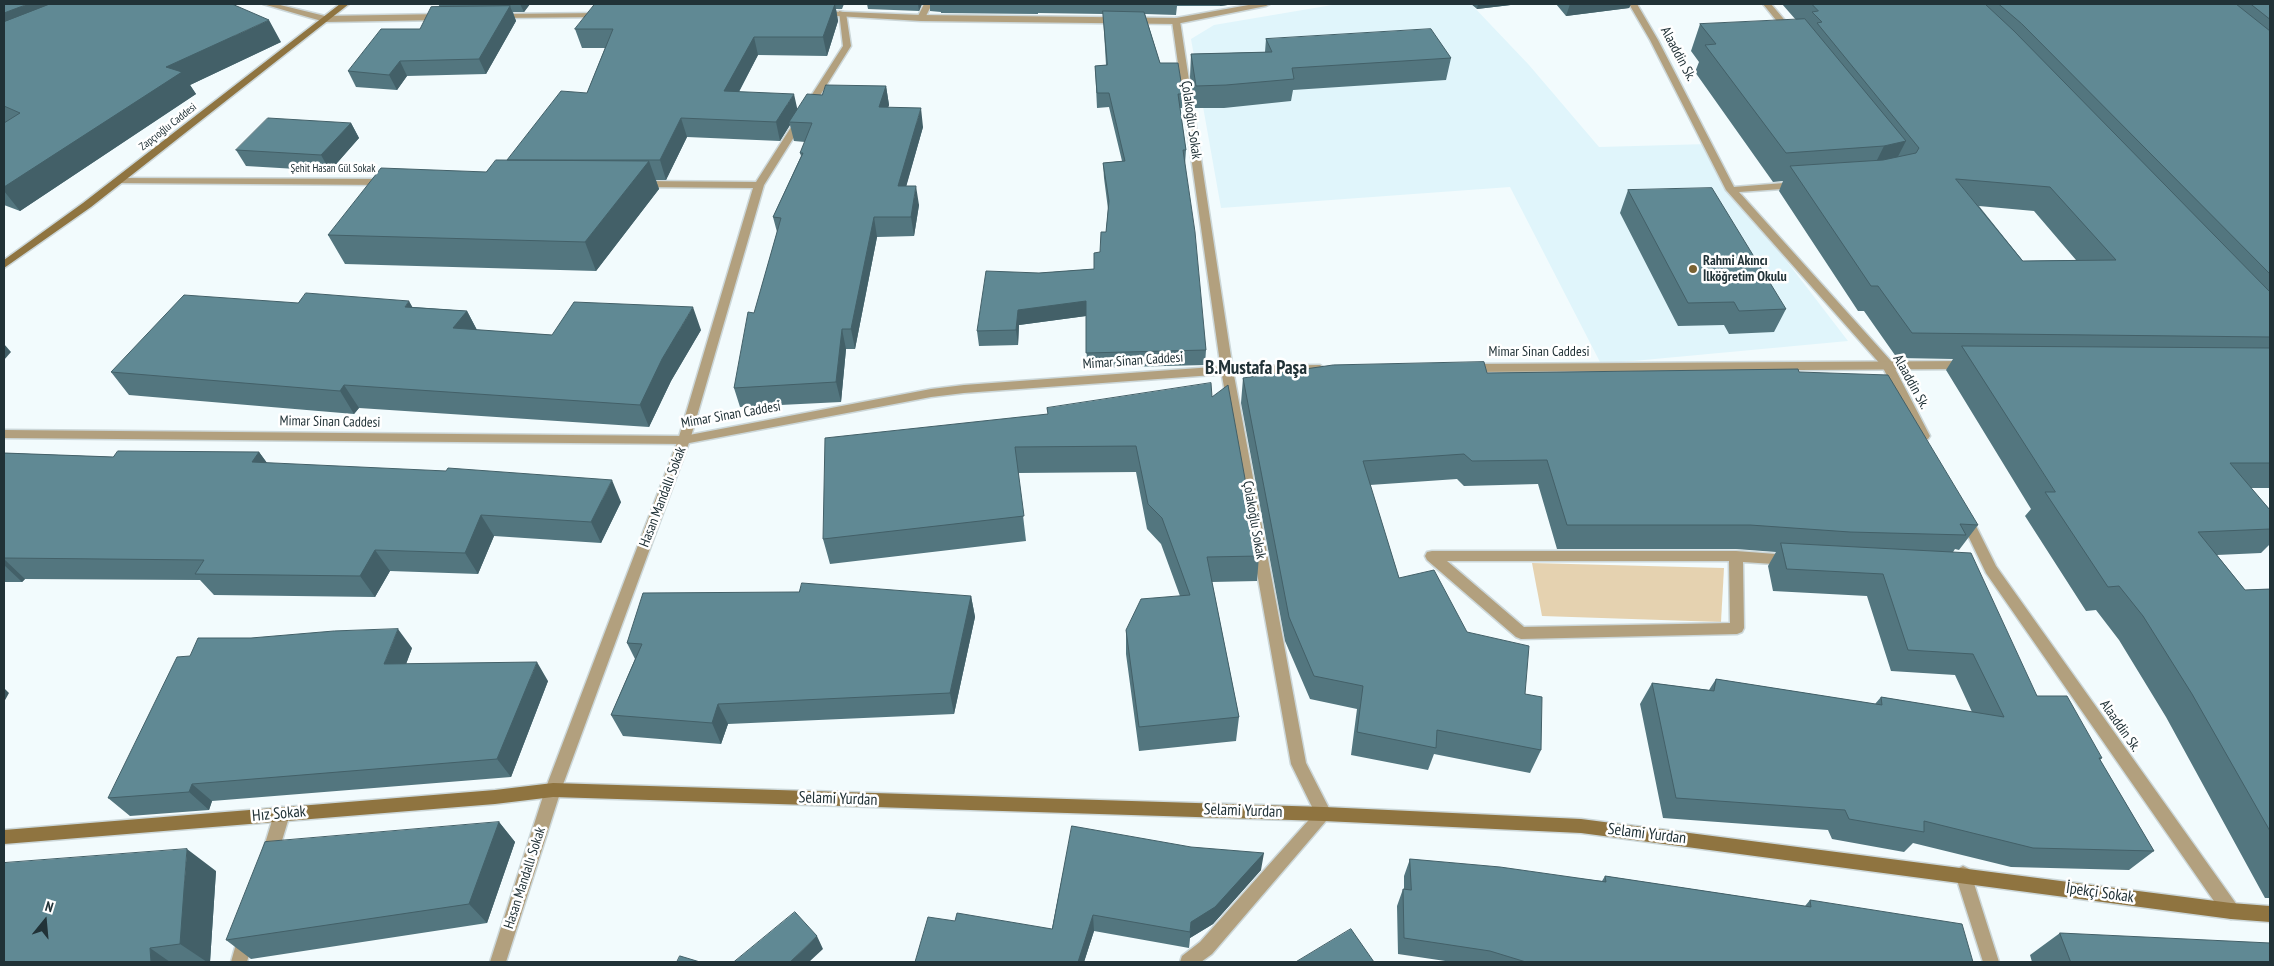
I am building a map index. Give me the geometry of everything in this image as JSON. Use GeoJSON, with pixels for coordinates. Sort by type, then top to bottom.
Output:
{"type":"FeatureCollection","features":[{"type":"Feature","properties":{"kind":"main road","name":"Zapçıoğlu Caddesi"},"geometry":{"type":"LineString","coordinates":[[4,265],[87,205],[345,4]]}},
{"type":"Feature","properties":{"kind":"main road","name":"Selami Yurdan"},"geometry":{"type":"LineString","coordinates":[[553,790],[1324,814],[1581,826],[1929,870]]}},
{"type":"Feature","properties":{"kind":"main road","name":"Hız Sokak"},"geometry":{"type":"LineString","coordinates":[[4,837],[494,797],[553,790]]}},
{"type":"Feature","properties":{"kind":"main road","name":"İpekçi Sokak"},"geometry":{"type":"LineString","coordinates":[[1929,870],[2232,911],[2270,914]]}},
{"type":"Feature","properties":{"kind":"street"},"geometry":{"type":"LineString","coordinates":[[267,4],[325,19],[455,17]]}},
{"type":"Feature","properties":{"kind":"street"},"geometry":{"type":"LineString","coordinates":[[922,18],[928,4]]}},
{"type":"Feature","properties":{"kind":"street"},"geometry":{"type":"LineString","coordinates":[[812,13],[922,18],[1176,21],[1266,4]]}},
{"type":"Feature","properties":{"kind":"street","name":"Alaaddin Sk."},"geometry":{"type":"LineString","coordinates":[[1633,4],[1654,40],[1732,190],[1887,364],[1930,450]]}},
{"type":"Feature","properties":{"kind":"street"},"geometry":{"type":"LineString","coordinates":[[1768,4],[1800,43]]}},
{"type":"Feature","properties":{"kind":"street","name":"Hasan Mandallı Sokak"},"geometry":{"type":"LineString","coordinates":[[498,962],[553,790],[684,440],[759,184],[847,46],[842,13]]}},
{"type":"Feature","properties":{"kind":"street"},"geometry":{"type":"LineString","coordinates":[[485,16],[615,15]]}},
{"type":"Feature","properties":{"kind":"street","name":"Çolakoğlu Sokak"},"geometry":{"type":"LineString","coordinates":[[1176,21],[1227,370],[1299,764],[1324,814]]}},
{"type":"Feature","properties":{"kind":"street","name":"Şehit Hasan Gül Sokak"},"geometry":{"type":"LineString","coordinates":[[117,181],[394,182]]}},
{"type":"Feature","properties":{"kind":"street"},"geometry":{"type":"LineString","coordinates":[[631,184],[759,184]]}},
{"type":"Feature","properties":{"kind":"street"},"geometry":{"type":"LineString","coordinates":[[1732,190],[1810,184]]}},
{"type":"Feature","properties":{"kind":"street","name":"Mimar Sinan Caddesi"},"geometry":{"type":"LineString","coordinates":[[1453,368],[1887,364],[1975,365]]}},
{"type":"Feature","properties":{"kind":"street","name":"Mimar Sinan Caddesi"},"geometry":{"type":"LineString","coordinates":[[4,434],[684,440],[931,393],[1227,370],[1335,369]]}},
{"type":"Feature","properties":{"kind":"street","name":"Alaaddin Sk."},"geometry":{"type":"LineString","coordinates":[[1961,509],[1991,569],[2232,911]]}},
{"type":"Feature","properties":{"kind":"street"},"geometry":{"type":"LineString","coordinates":[[1736,556],[1737,628],[1521,633],[1432,556],[1736,556],[1804,561]]}},
{"type":"Feature","properties":{"kind":"street"},"geometry":{"type":"LineString","coordinates":[[1972,568],[1991,569]]}},
{"type":"Feature","properties":{"kind":"street"},"geometry":{"type":"LineString","coordinates":[[266,870],[282,814]]}},
{"type":"Feature","properties":{"kind":"street"},"geometry":{"type":"LineString","coordinates":[[1188,962],[1206,948],[1324,814]]}},
{"type":"Feature","properties":{"kind":"street"},"geometry":{"type":"LineString","coordinates":[[1963,874],[1991,962]]}},
{"type":"Feature","properties":{"kind":"street"},"geometry":{"type":"LineString","coordinates":[[239,962],[250,925]]}},
{"type":"Feature","properties":{"kind":"shaded area"},"geometry":{"type":"Polygon","coordinates":[[[1338,4],[1471,4],[1529,65],[1599,147],[1708,144],[1732,190],[1848,341],[1601,364],[1510,187],[1221,208],[1191,39],[1214,25],[1338,4]]]}},
{"type":"Feature","properties":{"kind":"shaded area"},"geometry":{"type":"Polygon","coordinates":[[[1532,563],[1724,568],[1721,622],[1542,616],[1532,563]]]}},
{"type":"Feature","properties":{"kind":"building"},"geometry":{"type":"Polygon","coordinates":[[[4,4],[28,4],[4,13],[4,4]]]}},
{"type":"Feature","properties":{"kind":"building"},"geometry":{"type":"Polygon","coordinates":[[[50,4],[232,4],[269,20],[166,67],[182,72],[4,187],[4,123],[20,113],[4,106],[4,22],[50,4]]]}},
{"type":"Feature","properties":{"kind":"building"},"geometry":{"type":"Polygon","coordinates":[[[595,4],[835,4],[823,37],[754,37],[724,91],[794,94],[776,122],[681,118],[660,160],[507,160],[561,91],[587,93],[613,29],[575,29],[595,4]]]}},
{"type":"Feature","properties":{"kind":"building"},"geometry":{"type":"Polygon","coordinates":[[[1812,4],[1985,4],[2014,31],[2270,292],[2270,337],[1912,333],[1878,286],[1871,286],[1790,166],[1883,160],[1916,153],[1919,148],[1817,23],[1822,22],[1812,12],[1818,11],[1812,4]],[[1956,179],[2023,261],[2116,260],[2050,187],[1956,179]]]}},
{"type":"Feature","properties":{"kind":"building"},"geometry":{"type":"Polygon","coordinates":[[[1999,4],[2236,4],[2270,31],[2270,274],[2022,24],[1999,4]]]}},
{"type":"Feature","properties":{"kind":"building"},"geometry":{"type":"Polygon","coordinates":[[[2251,4],[2270,4],[2270,19],[2251,4]]]}},
{"type":"Feature","properties":{"kind":"building"},"geometry":{"type":"Polygon","coordinates":[[[510,6],[479,59],[400,61],[389,75],[348,71],[381,29],[420,29],[431,7],[510,6]]]}},
{"type":"Feature","properties":{"kind":"building"},"geometry":{"type":"Polygon","coordinates":[[[1103,11],[1144,12],[1160,63],[1178,63],[1183,94],[1178,94],[1186,150],[1183,150],[1195,232],[1206,350],[1086,353],[1086,301],[1018,310],[1016,330],[977,331],[986,271],[1039,273],[1094,269],[1094,253],[1100,252],[1101,232],[1106,232],[1109,201],[1103,163],[1125,161],[1109,93],[1097,93],[1095,66],[1107,65],[1103,11]]]}},
{"type":"Feature","properties":{"kind":"building"},"geometry":{"type":"Polygon","coordinates":[[[1805,19],[1906,141],[1884,146],[1786,153],[1705,45],[1716,44],[1700,24],[1805,19]]]}},
{"type":"Feature","properties":{"kind":"building"},"geometry":{"type":"Polygon","coordinates":[[[1431,29],[1451,58],[1292,68],[1294,79],[1196,86],[1191,54],[1272,52],[1266,39],[1431,29]]]}},
{"type":"Feature","properties":{"kind":"building"},"geometry":{"type":"Polygon","coordinates":[[[826,85],[886,86],[879,107],[921,108],[898,186],[916,186],[911,217],[874,217],[851,329],[842,329],[836,382],[734,388],[748,312],[754,313],[781,218],[773,217],[803,153],[800,153],[812,123],[789,122],[807,94],[822,95],[826,85]]]}},
{"type":"Feature","properties":{"kind":"building"},"geometry":{"type":"Polygon","coordinates":[[[268,118],[351,123],[321,155],[236,150],[268,118]]]}},
{"type":"Feature","properties":{"kind":"building"},"geometry":{"type":"Polygon","coordinates":[[[496,160],[649,161],[585,242],[328,235],[381,168],[486,172],[496,160]]]}},
{"type":"Feature","properties":{"kind":"building"},"geometry":{"type":"Polygon","coordinates":[[[1712,188],[1786,309],[1739,311],[1734,302],[1688,303],[1628,190],[1712,188]]]}},
{"type":"Feature","properties":{"kind":"building"},"geometry":{"type":"Polygon","coordinates":[[[306,293],[409,301],[405,307],[467,311],[453,328],[552,335],[574,302],[693,307],[662,359],[640,405],[344,385],[340,391],[111,372],[184,295],[298,303],[306,293]]]}},
{"type":"Feature","properties":{"kind":"building"},"geometry":{"type":"Polygon","coordinates":[[[1962,346],[2270,348],[2270,463],[2230,463],[2270,510],[2270,529],[2198,532],[2245,590],[2270,589],[2270,831],[2192,694],[2143,616],[2119,586],[2108,587],[2045,492],[2055,492],[1962,346]]]}},
{"type":"Feature","properties":{"kind":"building"},"geometry":{"type":"Polygon","coordinates":[[[1484,362],[1487,373],[1798,369],[1799,372],[1888,375],[1978,525],[1960,524],[1966,535],[1850,532],[1750,525],[1567,525],[1547,460],[1472,461],[1464,454],[1363,461],[1399,578],[1434,570],[1467,632],[1529,646],[1525,694],[1542,697],[1541,750],[1437,730],[1436,748],[1357,732],[1363,686],[1314,676],[1289,617],[1243,378],[1333,365],[1484,362]]]}},
{"type":"Feature","properties":{"kind":"building"},"geometry":{"type":"Polygon","coordinates":[[[1211,383],[1212,397],[1228,385],[1259,556],[1207,557],[1239,717],[1139,727],[1126,630],[1141,599],[1190,595],[1162,518],[1148,504],[1136,446],[1015,447],[1024,516],[823,539],[825,438],[1048,414],[1047,408],[1211,383]]]}},
{"type":"Feature","properties":{"kind":"building"},"geometry":{"type":"Polygon","coordinates":[[[118,451],[259,452],[252,462],[446,471],[448,468],[612,480],[591,522],[481,515],[465,553],[375,550],[360,576],[195,574],[204,560],[4,558],[4,453],[113,457],[118,451]]]}},
{"type":"Feature","properties":{"kind":"building"},"geometry":{"type":"Polygon","coordinates":[[[1781,543],[1971,553],[2037,696],[2067,696],[2102,758],[2099,758],[2154,851],[2033,848],[1924,821],[1924,832],[1849,819],[1845,810],[1676,798],[1652,683],[1714,691],[1716,679],[1882,705],[1881,697],[2004,717],[1973,654],[1908,650],[1883,574],[1787,569],[1781,543]]]}},
{"type":"Feature","properties":{"kind":"building"},"geometry":{"type":"Polygon","coordinates":[[[802,583],[971,596],[950,693],[718,704],[712,723],[611,715],[642,644],[627,643],[643,593],[799,592],[802,583]]]}},
{"type":"Feature","properties":{"kind":"building"},"geometry":{"type":"Polygon","coordinates":[[[398,629],[384,664],[537,662],[497,759],[192,784],[189,792],[108,798],[177,657],[190,656],[198,638],[251,638],[334,631],[398,629]]]}},
{"type":"Feature","properties":{"kind":"building"},"geometry":{"type":"Polygon","coordinates":[[[499,822],[469,904],[226,940],[265,842],[499,822]]]}},
{"type":"Feature","properties":{"kind":"building"},"geometry":{"type":"Polygon","coordinates":[[[1072,826],[1191,847],[1264,853],[1215,907],[1191,922],[1190,932],[1093,915],[1078,962],[915,962],[928,917],[955,921],[957,913],[1052,929],[1072,826]]]}},
{"type":"Feature","properties":{"kind":"building"},"geometry":{"type":"Polygon","coordinates":[[[187,849],[180,944],[150,948],[151,962],[4,962],[4,863],[187,849]]]}},
{"type":"Feature","properties":{"kind":"building"},"geometry":{"type":"Polygon","coordinates":[[[1410,859],[1500,867],[1606,882],[1605,876],[1811,907],[1810,900],[1962,924],[1973,962],[1526,962],[1490,951],[1404,938],[1403,889],[1411,890],[1410,859]]]}},
{"type":"Feature","properties":{"kind":"building"},"geometry":{"type":"Polygon","coordinates":[[[795,912],[817,936],[790,962],[734,962],[795,912]]]}},
{"type":"Feature","properties":{"kind":"building"},"geometry":{"type":"Polygon","coordinates":[[[1351,929],[1374,962],[1296,962],[1351,929]]]}},
{"type":"Feature","properties":{"kind":"building"},"geometry":{"type":"Polygon","coordinates":[[[2060,933],[2270,943],[2270,962],[2071,962],[2060,933]]]}},
{"type":"Feature","properties":{"kind":"building"},"geometry":{"type":"Polygon","coordinates":[[[680,956],[700,962],[677,962],[680,956]]]}},
{"type":"Feature","properties":{"kind":"place","name":"Rahmi Akıncı İlköğretim Okulu"},"geometry":{"type":"Point","coordinates":[1693,269]}},
{"type":"Feature","properties":{"kind":"district","name":"B.Mustafa Paşa"},"geometry":{"type":"Point","coordinates":[1256,369]}}]}
